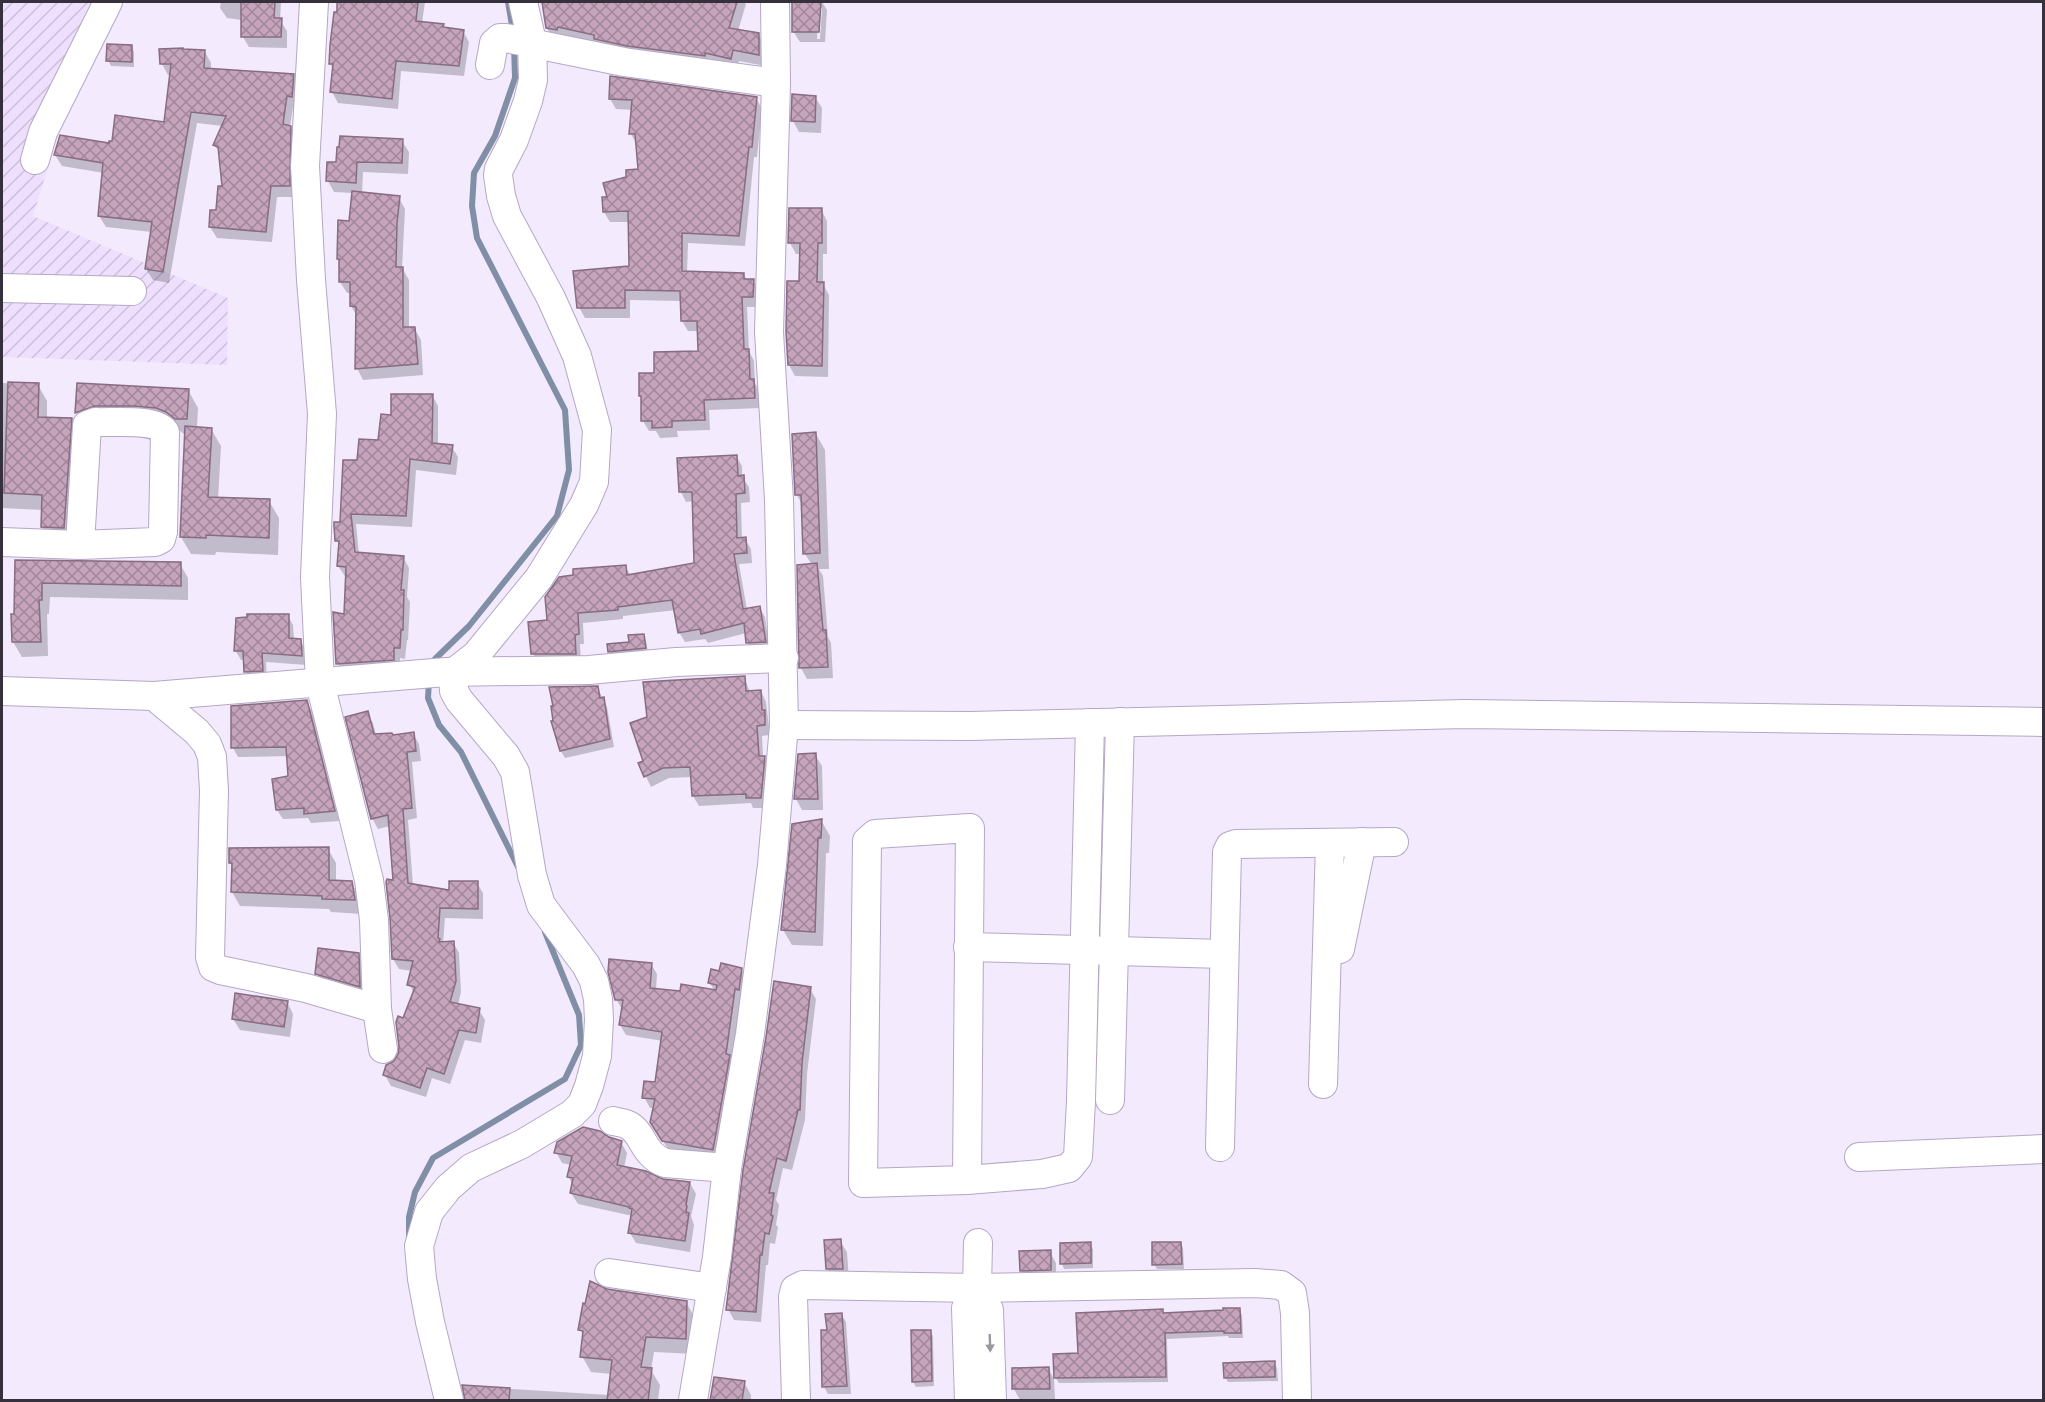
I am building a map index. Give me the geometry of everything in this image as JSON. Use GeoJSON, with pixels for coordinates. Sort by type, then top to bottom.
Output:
{"type":"FeatureCollection","features":[{"type":"Feature","properties":{"kind":"street"},"geometry":{"type":"LineString","coordinates":[[36,160],[43,132],[108,2]]}},
{"type":"Feature","properties":{"kind":"street"},"geometry":{"type":"LineString","coordinates":[[314,2],[305,165],[311,280],[322,414],[315,577],[320,683],[369,880],[374,920],[377,1009],[383,1048]]}},
{"type":"Feature","properties":{"kind":"street"},"geometry":{"type":"LineString","coordinates":[[450,673],[476,655],[539,579],[584,505],[594,482],[597,430],[577,357],[551,298],[507,216],[501,196],[499,169],[514,140],[533,80],[521,41],[523,2]]}},
{"type":"Feature","properties":{"kind":"street"},"geometry":{"type":"LineString","coordinates":[[693,1401],[712,1288],[727,1168],[750,1034],[772,866],[784,725],[779,500],[769,332],[776,83],[775,2]]}},
{"type":"Feature","properties":{"kind":"street"},"geometry":{"type":"LineString","coordinates":[[490,65],[494,43],[500,38],[624,62],[776,83]]}},
{"type":"Feature","properties":{"kind":"street"},"geometry":{"type":"LineString","coordinates":[[2,288],[132,291]]}},
{"type":"Feature","properties":{"kind":"street"},"geometry":{"type":"LineString","coordinates":[[2,542],[80,545],[154,542],[161,539],[165,432],[162,428],[150,423],[95,422],[87,425],[80,545]]}},
{"type":"Feature","properties":{"kind":"street"},"geometry":{"type":"LineString","coordinates":[[2,691],[154,696],[450,673],[589,670],[676,662],[784,658]]}},
{"type":"Feature","properties":{"kind":"street"},"geometry":{"type":"LineString","coordinates":[[449,1401],[422,1279],[419,1246],[429,1212],[448,1188],[471,1168],[522,1144],[572,1114],[582,1104],[597,1056],[599,1020],[594,981],[586,965],[542,905],[532,875],[515,772],[506,756],[459,700],[454,691],[450,673]]}},
{"type":"Feature","properties":{"kind":"street"},"geometry":{"type":"LineString","coordinates":[[154,696],[197,732],[207,744],[212,757],[214,790],[210,957],[213,967],[306,988],[377,1009]]}},
{"type":"Feature","properties":{"kind":"street"},"geometry":{"type":"LineString","coordinates":[[784,725],[971,726],[1465,714],[2043,722]]}},
{"type":"Feature","properties":{"kind":"street"},"geometry":{"type":"LineString","coordinates":[[1110,1100],[1120,722]]}},
{"type":"Feature","properties":{"kind":"street"},"geometry":{"type":"LineString","coordinates":[[967,1180],[970,828],[875,834],[867,841],[863,1183],[967,1180],[1042,1174],[1069,1168],[1078,1157],[1090,723]]}},
{"type":"Feature","properties":{"kind":"street"},"geometry":{"type":"LineString","coordinates":[[1325,1025],[1362,842]]}},
{"type":"Feature","properties":{"kind":"street"},"geometry":{"type":"LineString","coordinates":[[1220,1147],[1227,852],[1230,846],[1236,844],[1394,842]]}},
{"type":"Feature","properties":{"kind":"street"},"geometry":{"type":"LineString","coordinates":[[1323,1084],[1330,843]]}},
{"type":"Feature","properties":{"kind":"street"},"geometry":{"type":"LineString","coordinates":[[968,947],[1224,954]]}},
{"type":"Feature","properties":{"kind":"street"},"geometry":{"type":"LineString","coordinates":[[613,1121],[628,1125],[634,1130],[649,1154],[656,1160],[665,1163],[727,1168]]}},
{"type":"Feature","properties":{"kind":"street"},"geometry":{"type":"LineString","coordinates":[[1859,1157],[2043,1149]]}},
{"type":"Feature","properties":{"kind":"street"},"geometry":{"type":"LineString","coordinates":[[969,1401],[966,1308],[977,1288],[978,1243]]}},
{"type":"Feature","properties":{"kind":"street"},"geometry":{"type":"LineString","coordinates":[[609,1273],[712,1288]]}},
{"type":"Feature","properties":{"kind":"street"},"geometry":{"type":"LineString","coordinates":[[796,1401],[793,1297],[795,1289],[803,1285],[977,1288],[1255,1283],[1281,1286],[1292,1293],[1295,1313],[1297,1401]]}},
{"type":"Feature","properties":{"kind":"street"},"geometry":{"type":"LineString","coordinates":[[977,1288],[989,1310],[992,1401]]}},
{"type":"Feature","properties":{"kind":"shaded area"},"geometry":{"type":"Polygon","coordinates":[[[2,2],[112,2],[91,28],[33,216],[228,298],[227,365],[2,357],[2,2]]]}},
{"type":"Feature","properties":{"kind":"building"},"geometry":{"type":"Polygon","coordinates":[[[241,2],[275,2],[274,18],[282,18],[281,37],[241,37],[241,2]]]}},
{"type":"Feature","properties":{"kind":"building"},"geometry":{"type":"Polygon","coordinates":[[[337,2],[418,2],[416,21],[444,24],[443,27],[464,30],[459,66],[396,61],[392,99],[330,92],[333,64],[329,64],[330,45],[337,2]]]}},
{"type":"Feature","properties":{"kind":"building"},"geometry":{"type":"Polygon","coordinates":[[[542,2],[737,2],[729,28],[759,33],[759,55],[733,50],[731,59],[705,53],[705,56],[627,46],[594,39],[594,35],[558,27],[557,30],[546,28],[542,2]]]}},
{"type":"Feature","properties":{"kind":"building"},"geometry":{"type":"Polygon","coordinates":[[[792,2],[821,2],[819,32],[792,32],[792,2]]]}},
{"type":"Feature","properties":{"kind":"building"},"geometry":{"type":"Polygon","coordinates":[[[107,44],[132,45],[132,62],[106,61],[107,44]]]}},
{"type":"Feature","properties":{"kind":"building"},"geometry":{"type":"Polygon","coordinates":[[[159,49],[205,50],[204,68],[294,74],[292,97],[287,96],[283,124],[291,126],[290,186],[271,186],[266,232],[209,227],[210,210],[216,210],[218,186],[222,186],[218,147],[213,145],[226,116],[191,112],[163,272],[145,269],[152,222],[98,216],[103,163],[54,155],[60,135],[109,143],[112,141],[115,115],[164,122],[171,64],[160,64],[159,49]]]}},
{"type":"Feature","properties":{"kind":"building"},"geometry":{"type":"Polygon","coordinates":[[[610,76],[757,97],[739,236],[682,233],[682,271],[744,273],[744,279],[754,279],[753,297],[742,297],[744,349],[749,349],[750,379],[754,379],[755,398],[704,400],[705,420],[672,421],[672,427],[652,428],[652,421],[641,421],[639,373],[654,373],[654,352],[698,351],[697,321],[681,321],[680,291],[625,290],[625,308],[577,308],[573,271],[629,266],[628,211],[603,212],[602,197],[607,197],[603,183],[626,177],[626,170],[638,169],[635,134],[629,134],[632,100],[609,99],[610,76]]]}},
{"type":"Feature","properties":{"kind":"building"},"geometry":{"type":"Polygon","coordinates":[[[792,94],[816,96],[815,122],[791,121],[792,94]]]}},
{"type":"Feature","properties":{"kind":"building"},"geometry":{"type":"Polygon","coordinates":[[[340,136],[403,139],[402,163],[357,162],[356,183],[326,181],[327,162],[336,162],[340,136]]]}},
{"type":"Feature","properties":{"kind":"building"},"geometry":{"type":"Polygon","coordinates":[[[352,191],[400,196],[396,267],[403,267],[403,327],[415,327],[418,364],[355,369],[356,307],[350,306],[350,282],[339,282],[339,259],[337,259],[338,220],[349,221],[352,191]]]}},
{"type":"Feature","properties":{"kind":"building"},"geometry":{"type":"Polygon","coordinates":[[[789,208],[822,208],[822,243],[818,243],[817,282],[824,282],[822,366],[788,365],[787,281],[799,281],[800,243],[788,243],[789,208]]]}},
{"type":"Feature","properties":{"kind":"building"},"geometry":{"type":"Polygon","coordinates":[[[8,382],[39,383],[38,417],[72,418],[64,528],[41,527],[42,495],[4,493],[8,382]]]}},
{"type":"Feature","properties":{"kind":"building"},"geometry":{"type":"Polygon","coordinates":[[[77,383],[189,389],[187,419],[175,419],[156,408],[134,406],[95,406],[75,413],[77,383]]]}},
{"type":"Feature","properties":{"kind":"building"},"geometry":{"type":"Polygon","coordinates":[[[391,394],[433,394],[432,443],[453,445],[450,464],[410,459],[406,516],[351,514],[355,552],[404,556],[401,590],[404,590],[403,630],[401,630],[400,648],[394,648],[394,660],[336,664],[333,612],[344,614],[346,567],[337,566],[339,541],[335,541],[334,522],[340,522],[343,460],[357,460],[359,439],[378,440],[381,414],[391,415],[391,394]]]}},
{"type":"Feature","properties":{"kind":"building"},"geometry":{"type":"Polygon","coordinates":[[[185,426],[212,428],[208,497],[270,499],[269,538],[206,535],[206,538],[180,537],[185,426]]]}},
{"type":"Feature","properties":{"kind":"building"},"geometry":{"type":"Polygon","coordinates":[[[816,432],[820,553],[803,554],[801,495],[795,495],[792,434],[816,432]]]}},
{"type":"Feature","properties":{"kind":"building"},"geometry":{"type":"Polygon","coordinates":[[[737,455],[738,476],[744,475],[745,493],[736,494],[737,538],[746,537],[747,553],[734,554],[743,609],[760,606],[766,642],[746,643],[744,623],[701,634],[700,629],[678,633],[672,600],[618,607],[618,610],[578,613],[579,634],[575,635],[576,654],[531,654],[528,622],[547,620],[545,597],[559,577],[573,575],[573,569],[626,565],[627,575],[694,563],[692,492],[679,492],[677,458],[737,455]]]}},
{"type":"Feature","properties":{"kind":"building"},"geometry":{"type":"Polygon","coordinates":[[[15,560],[181,562],[181,586],[42,583],[42,600],[39,600],[41,642],[12,642],[11,614],[14,614],[15,560]]]}},
{"type":"Feature","properties":{"kind":"building"},"geometry":{"type":"Polygon","coordinates":[[[817,563],[823,630],[826,630],[828,667],[799,668],[797,565],[817,563]]]}},
{"type":"Feature","properties":{"kind":"building"},"geometry":{"type":"Polygon","coordinates":[[[247,614],[289,614],[289,638],[301,639],[302,656],[262,653],[263,671],[244,672],[243,651],[234,651],[236,618],[247,617],[247,614]]]}},
{"type":"Feature","properties":{"kind":"building"},"geometry":{"type":"Polygon","coordinates":[[[644,634],[646,648],[608,652],[607,644],[629,642],[628,635],[644,634]]]}},
{"type":"Feature","properties":{"kind":"building"},"geometry":{"type":"Polygon","coordinates":[[[745,676],[746,691],[761,690],[762,710],[765,710],[765,725],[757,726],[759,756],[765,756],[761,798],[746,798],[746,794],[692,796],[690,767],[663,768],[644,777],[638,763],[643,761],[630,723],[647,717],[643,682],[745,676]]]}},
{"type":"Feature","properties":{"kind":"building"},"geometry":{"type":"Polygon","coordinates":[[[598,686],[600,698],[604,697],[610,739],[560,751],[551,721],[553,721],[551,706],[553,706],[549,687],[598,686]]]}},
{"type":"Feature","properties":{"kind":"building"},"geometry":{"type":"Polygon","coordinates":[[[307,700],[335,811],[304,814],[304,808],[276,810],[272,779],[288,776],[286,747],[231,748],[231,706],[307,700]]]}},
{"type":"Feature","properties":{"kind":"building"},"geometry":{"type":"Polygon","coordinates":[[[368,711],[374,734],[392,733],[393,735],[414,732],[416,751],[407,752],[412,808],[403,809],[408,883],[449,890],[449,881],[478,881],[478,909],[440,908],[438,938],[439,942],[454,941],[456,981],[450,1002],[480,1008],[476,1033],[459,1030],[444,1074],[427,1068],[420,1088],[383,1075],[386,1065],[394,1061],[398,1054],[396,1022],[398,1016],[403,1018],[415,987],[407,985],[413,961],[392,959],[386,882],[387,879],[393,880],[388,815],[371,819],[345,717],[368,711]]]}},
{"type":"Feature","properties":{"kind":"building"},"geometry":{"type":"Polygon","coordinates":[[[816,753],[818,799],[794,799],[798,754],[816,753]]]}},
{"type":"Feature","properties":{"kind":"building"},"geometry":{"type":"Polygon","coordinates":[[[822,819],[821,838],[818,838],[815,932],[781,930],[792,824],[822,819]]]}},
{"type":"Feature","properties":{"kind":"building"},"geometry":{"type":"Polygon","coordinates":[[[329,847],[329,880],[352,881],[355,900],[322,899],[322,896],[231,892],[232,863],[229,863],[229,848],[329,847]]]}},
{"type":"Feature","properties":{"kind":"building"},"geometry":{"type":"Polygon","coordinates":[[[318,948],[359,953],[360,987],[315,974],[318,948]]]}},
{"type":"Feature","properties":{"kind":"building"},"geometry":{"type":"Polygon","coordinates":[[[609,959],[652,963],[650,988],[680,991],[681,984],[716,990],[717,985],[708,983],[711,969],[719,971],[721,963],[742,968],[739,990],[735,989],[726,1054],[730,1055],[713,1150],[662,1141],[650,1122],[655,1099],[642,1098],[644,1081],[655,1082],[662,1032],[619,1025],[623,1000],[615,1000],[608,972],[609,959]]]}},
{"type":"Feature","properties":{"kind":"building"},"geometry":{"type":"Polygon","coordinates":[[[774,981],[811,987],[802,1063],[800,1110],[798,1110],[786,1161],[777,1158],[769,1193],[774,1193],[771,1215],[773,1216],[769,1234],[765,1233],[762,1255],[760,1255],[756,1312],[726,1310],[743,1170],[774,981]]]}},
{"type":"Feature","properties":{"kind":"building"},"geometry":{"type":"Polygon","coordinates":[[[235,993],[288,1001],[284,1027],[232,1019],[235,993]]]}},
{"type":"Feature","properties":{"kind":"building"},"geometry":{"type":"Polygon","coordinates":[[[583,1127],[600,1131],[622,1141],[617,1165],[646,1171],[663,1179],[690,1182],[686,1205],[686,1212],[689,1213],[685,1241],[628,1233],[632,1209],[570,1193],[573,1178],[567,1177],[572,1156],[554,1153],[557,1142],[583,1127]]]}},
{"type":"Feature","properties":{"kind":"building"},"geometry":{"type":"Polygon","coordinates":[[[841,1239],[843,1269],[826,1269],[824,1240],[841,1239]]]}},
{"type":"Feature","properties":{"kind":"building"},"geometry":{"type":"Polygon","coordinates":[[[1091,1242],[1091,1263],[1060,1264],[1060,1243],[1091,1242]]]}},
{"type":"Feature","properties":{"kind":"building"},"geometry":{"type":"Polygon","coordinates":[[[1152,1242],[1181,1242],[1182,1264],[1152,1265],[1152,1242]]]}},
{"type":"Feature","properties":{"kind":"building"},"geometry":{"type":"Polygon","coordinates":[[[1051,1250],[1051,1270],[1020,1271],[1019,1251],[1051,1250]]]}},
{"type":"Feature","properties":{"kind":"building"},"geometry":{"type":"Polygon","coordinates":[[[590,1281],[607,1289],[687,1301],[686,1339],[646,1337],[641,1367],[652,1368],[648,1401],[607,1401],[612,1360],[580,1357],[583,1331],[578,1330],[590,1281]]]}},
{"type":"Feature","properties":{"kind":"building"},"geometry":{"type":"Polygon","coordinates":[[[1223,1308],[1240,1308],[1241,1333],[1224,1333],[1224,1331],[1165,1333],[1166,1377],[1054,1378],[1053,1354],[1078,1353],[1076,1313],[1163,1309],[1163,1313],[1223,1310],[1223,1308]]]}},
{"type":"Feature","properties":{"kind":"building"},"geometry":{"type":"Polygon","coordinates":[[[842,1313],[847,1386],[822,1387],[821,1330],[827,1330],[825,1314],[842,1313]]]}},
{"type":"Feature","properties":{"kind":"building"},"geometry":{"type":"Polygon","coordinates":[[[911,1330],[931,1330],[932,1381],[912,1382],[911,1330]]]}},
{"type":"Feature","properties":{"kind":"building"},"geometry":{"type":"Polygon","coordinates":[[[1275,1361],[1275,1377],[1224,1378],[1223,1363],[1275,1361]]]}},
{"type":"Feature","properties":{"kind":"building"},"geometry":{"type":"Polygon","coordinates":[[[1049,1367],[1050,1389],[1012,1389],[1012,1368],[1049,1367]]]}},
{"type":"Feature","properties":{"kind":"building"},"geometry":{"type":"Polygon","coordinates":[[[714,1377],[745,1381],[742,1401],[710,1401],[714,1377]]]}},
{"type":"Feature","properties":{"kind":"building"},"geometry":{"type":"Polygon","coordinates":[[[462,1385],[510,1388],[509,1401],[465,1401],[462,1385]]]}},
{"type":"Feature","properties":{"kind":"waterway"},"geometry":{"type":"LineString","coordinates":[[508,2],[513,31]]}},
{"type":"Feature","properties":{"kind":"waterway"},"geometry":{"type":"LineString","coordinates":[[432,666],[435,659],[469,626],[557,516],[569,470],[565,410],[477,238],[472,206],[474,173],[495,136],[515,78],[514,46]]}},
{"type":"Feature","properties":{"kind":"waterway"},"geometry":{"type":"LineString","coordinates":[[429,681],[428,698],[439,725],[461,752],[518,867]]}},
{"type":"Feature","properties":{"kind":"waterway"},"geometry":{"type":"LineString","coordinates":[[409,1236],[409,1217],[415,1192],[433,1158],[565,1079],[581,1045],[579,1015],[545,932]]}}]}
